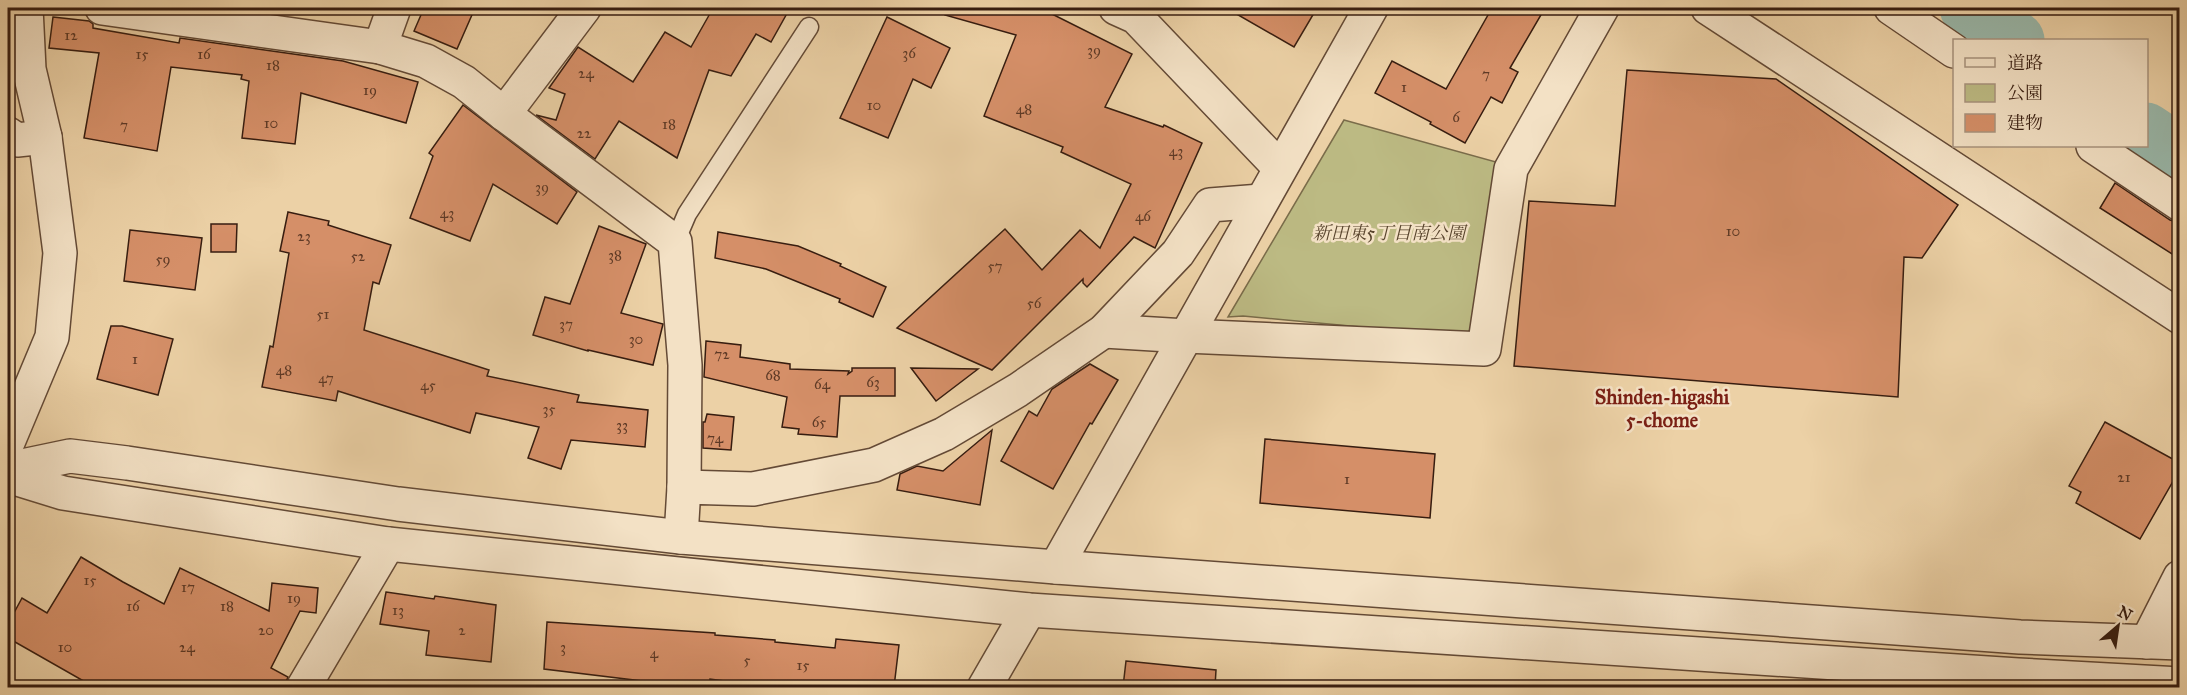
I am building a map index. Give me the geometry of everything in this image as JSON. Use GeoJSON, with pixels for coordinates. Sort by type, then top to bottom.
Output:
{"type":"FeatureCollection","features":[{"type":"Feature","properties":{"kind":"street"},"geometry":{"type":"LineString","coordinates":[[8,442],[52,337],[60,253],[45,136],[29,69],[26,8]]}},
{"type":"Feature","properties":{"kind":"street"},"geometry":{"type":"LineString","coordinates":[[102,8],[380,47],[426,61],[464,82],[675,242],[685,365],[684,487],[681,537]]}},
{"type":"Feature","properties":{"kind":"street"},"geometry":{"type":"LineString","coordinates":[[380,47],[394,8]]}},
{"type":"Feature","properties":{"kind":"street"},"geometry":{"type":"LineString","coordinates":[[504,114],[584,8]]}},
{"type":"Feature","properties":{"kind":"street"},"geometry":{"type":"LineString","coordinates":[[1056,567],[1371,8]]}},
{"type":"Feature","properties":{"kind":"street"},"geometry":{"type":"LineString","coordinates":[[1104,331],[1484,349],[1511,170],[1602,8]]}},
{"type":"Feature","properties":{"kind":"street"},"geometry":{"type":"LineString","coordinates":[[1708,8],[2180,317]]}},
{"type":"Feature","properties":{"kind":"street"},"geometry":{"type":"LineString","coordinates":[[1891,8],[1953,50]]}},
{"type":"Feature","properties":{"kind":"street"},"geometry":{"type":"LineString","coordinates":[[1131,11],[1280,168]]}},
{"type":"Feature","properties":{"kind":"street"},"geometry":{"type":"LineString","coordinates":[[8,134],[17,140],[45,136]]}},
{"type":"Feature","properties":{"kind":"street"},"geometry":{"type":"LineString","coordinates":[[2094,147],[2180,204]]}},
{"type":"Feature","properties":{"kind":"street"},"geometry":{"type":"LineString","coordinates":[[684,487],[753,489],[874,465],[944,434],[1000,401],[1104,331],[1178,254],[1210,205],[1262,201]]}},
{"type":"Feature","properties":{"kind":"street"},"geometry":{"type":"LineString","coordinates":[[8,469],[70,456],[398,504],[681,537],[1056,567],[2020,637],[2180,643]]}},
{"type":"Feature","properties":{"kind":"street"},"geometry":{"type":"LineString","coordinates":[[8,476],[63,493],[388,544],[1029,610],[2121,684],[2180,684]]}},
{"type":"Feature","properties":{"kind":"street"},"geometry":{"type":"LineString","coordinates":[[303,687],[388,544]]}},
{"type":"Feature","properties":{"kind":"street"},"geometry":{"type":"LineString","coordinates":[[2121,684],[2147,642],[2180,577]]}},
{"type":"Feature","properties":{"kind":"street"},"geometry":{"type":"LineString","coordinates":[[984,687],[1029,610]]}},
{"type":"Feature","properties":{"kind":"lane"},"geometry":{"type":"LineString","coordinates":[[675,242],[687,213],[809,27]]}},
{"type":"Feature","properties":{"kind":"green space","name":"新田東5丁目南公園"},"geometry":{"type":"Polygon","coordinates":[[[1344,120],[1496,162],[1474,332],[1436,334],[1243,316],[1228,317],[1344,120]]]}},
{"type":"Feature","properties":{"kind":"building"},"geometry":{"type":"Polygon","coordinates":[[[424,8],[475,8],[457,49],[414,31],[424,8]]]}},
{"type":"Feature","properties":{"kind":"building"},"geometry":{"type":"Polygon","coordinates":[[[707,8],[790,8],[771,42],[756,34],[731,76],[709,70],[677,158],[619,121],[595,159],[536,115],[556,120],[565,94],[549,88],[578,47],[633,82],[665,32],[691,47],[712,10],[707,8]]]}},
{"type":"Feature","properties":{"kind":"building"},"geometry":{"type":"Polygon","coordinates":[[[946,8],[1053,8],[1052,14],[1132,54],[1105,107],[1163,127],[1164,125],[1202,143],[1155,248],[1134,237],[1087,287],[1083,279],[992,370],[897,328],[1005,229],[1042,270],[1080,230],[1100,248],[1131,184],[1061,152],[1063,147],[984,116],[1016,35],[945,15],[946,8]]]}},
{"type":"Feature","properties":{"kind":"building"},"geometry":{"type":"Polygon","coordinates":[[[1226,8],[1317,8],[1294,47],[1226,8]]]}},
{"type":"Feature","properties":{"kind":"building"},"geometry":{"type":"Polygon","coordinates":[[[1492,8],[1545,8],[1510,68],[1518,72],[1502,103],[1491,97],[1465,143],[1430,124],[1431,122],[1375,93],[1392,61],[1446,89],[1492,8]]]}},
{"type":"Feature","properties":{"kind":"building"},"geometry":{"type":"Polygon","coordinates":[[[53,17],[89,21],[93,24],[93,28],[179,43],[180,38],[343,61],[418,82],[406,123],[301,93],[295,144],[242,138],[249,81],[241,79],[242,75],[171,67],[157,151],[84,138],[99,53],[49,48],[53,17]]]}},
{"type":"Feature","properties":{"kind":"building"},"geometry":{"type":"Polygon","coordinates":[[[887,17],[950,48],[931,88],[913,79],[888,138],[840,118],[887,17]]]}},
{"type":"Feature","properties":{"kind":"building"},"geometry":{"type":"Polygon","coordinates":[[[1627,70],[1776,79],[1958,205],[1922,258],[1904,257],[1898,397],[1514,366],[1529,201],[1615,206],[1627,70]]]}},
{"type":"Feature","properties":{"kind":"building"},"geometry":{"type":"Polygon","coordinates":[[[463,105],[577,192],[557,224],[493,184],[470,241],[410,218],[433,156],[429,153],[463,105]]]}},
{"type":"Feature","properties":{"kind":"building"},"geometry":{"type":"Polygon","coordinates":[[[2115,183],[2170,220],[2180,223],[2180,259],[2100,208],[2115,183]]]}},
{"type":"Feature","properties":{"kind":"building"},"geometry":{"type":"Polygon","coordinates":[[[288,212],[329,221],[328,225],[391,245],[379,284],[373,282],[364,330],[489,370],[487,376],[579,395],[577,402],[648,410],[645,447],[571,440],[561,469],[528,458],[539,427],[476,413],[470,433],[338,391],[336,401],[262,387],[270,346],[273,347],[289,253],[280,251],[288,212]]]}},
{"type":"Feature","properties":{"kind":"building"},"geometry":{"type":"Polygon","coordinates":[[[211,224],[237,224],[236,252],[211,252],[211,224]]]}},
{"type":"Feature","properties":{"kind":"building"},"geometry":{"type":"Polygon","coordinates":[[[599,226],[646,244],[621,313],[663,324],[653,365],[588,351],[533,335],[545,297],[570,304],[599,226]]]}},
{"type":"Feature","properties":{"kind":"building"},"geometry":{"type":"Polygon","coordinates":[[[130,230],[202,238],[195,290],[124,281],[130,230]]]}},
{"type":"Feature","properties":{"kind":"building"},"geometry":{"type":"Polygon","coordinates":[[[718,232],[798,246],[841,264],[840,266],[886,287],[873,317],[839,302],[840,299],[766,269],[715,258],[718,232]]]}},
{"type":"Feature","properties":{"kind":"building"},"geometry":{"type":"Polygon","coordinates":[[[111,326],[122,326],[173,339],[158,395],[97,379],[111,326]]]}},
{"type":"Feature","properties":{"kind":"building"},"geometry":{"type":"Polygon","coordinates":[[[706,341],[741,345],[740,357],[790,364],[790,369],[849,371],[848,374],[852,368],[895,368],[895,396],[840,396],[837,437],[798,434],[799,429],[782,427],[787,397],[704,377],[706,341]]]}},
{"type":"Feature","properties":{"kind":"building"},"geometry":{"type":"Polygon","coordinates":[[[1090,364],[1118,380],[1092,424],[1090,423],[1053,489],[1001,461],[1029,411],[1037,416],[1052,389],[1090,364]]]}},
{"type":"Feature","properties":{"kind":"building"},"geometry":{"type":"Polygon","coordinates":[[[911,368],[978,369],[936,401],[911,368]]]}},
{"type":"Feature","properties":{"kind":"building"},"geometry":{"type":"Polygon","coordinates":[[[707,414],[734,417],[731,450],[703,448],[703,422],[707,414]]]}},
{"type":"Feature","properties":{"kind":"building"},"geometry":{"type":"Polygon","coordinates":[[[2105,422],[2180,463],[2180,469],[2140,539],[2076,503],[2081,492],[2069,486],[2105,422]]]}},
{"type":"Feature","properties":{"kind":"building"},"geometry":{"type":"Polygon","coordinates":[[[992,430],[980,505],[897,490],[900,474],[917,466],[943,471],[992,430]]]}},
{"type":"Feature","properties":{"kind":"building"},"geometry":{"type":"Polygon","coordinates":[[[1265,439],[1435,454],[1430,518],[1260,503],[1265,439]]]}},
{"type":"Feature","properties":{"kind":"building"},"geometry":{"type":"Polygon","coordinates":[[[81,557],[164,604],[180,568],[269,611],[272,583],[318,588],[316,613],[300,611],[271,668],[288,677],[284,687],[94,687],[8,638],[8,624],[22,598],[47,613],[81,557]]]}},
{"type":"Feature","properties":{"kind":"building"},"geometry":{"type":"Polygon","coordinates":[[[386,592],[496,605],[491,662],[426,655],[429,631],[380,624],[386,592]]]}},
{"type":"Feature","properties":{"kind":"building"},"geometry":{"type":"Polygon","coordinates":[[[547,622],[715,633],[715,635],[835,648],[836,639],[899,645],[894,687],[810,687],[771,683],[771,687],[710,679],[709,687],[692,687],[544,669],[547,622]]]}},
{"type":"Feature","properties":{"kind":"building"},"geometry":{"type":"Polygon","coordinates":[[[1126,661],[1216,670],[1215,687],[1123,687],[1126,661]]]}},
{"type":"Feature","properties":{"kind":"waterway"},"geometry":{"type":"LineString","coordinates":[[1968,8],[2014,39]]}},
{"type":"Feature","properties":{"kind":"waterway"},"geometry":{"type":"LineString","coordinates":[[2148,132],[2180,154]]}},
{"type":"Feature","properties":{"kind":"district","name":"Shinden-higashi 5-chome"},"geometry":{"type":"Point","coordinates":[1662,408]}}]}
